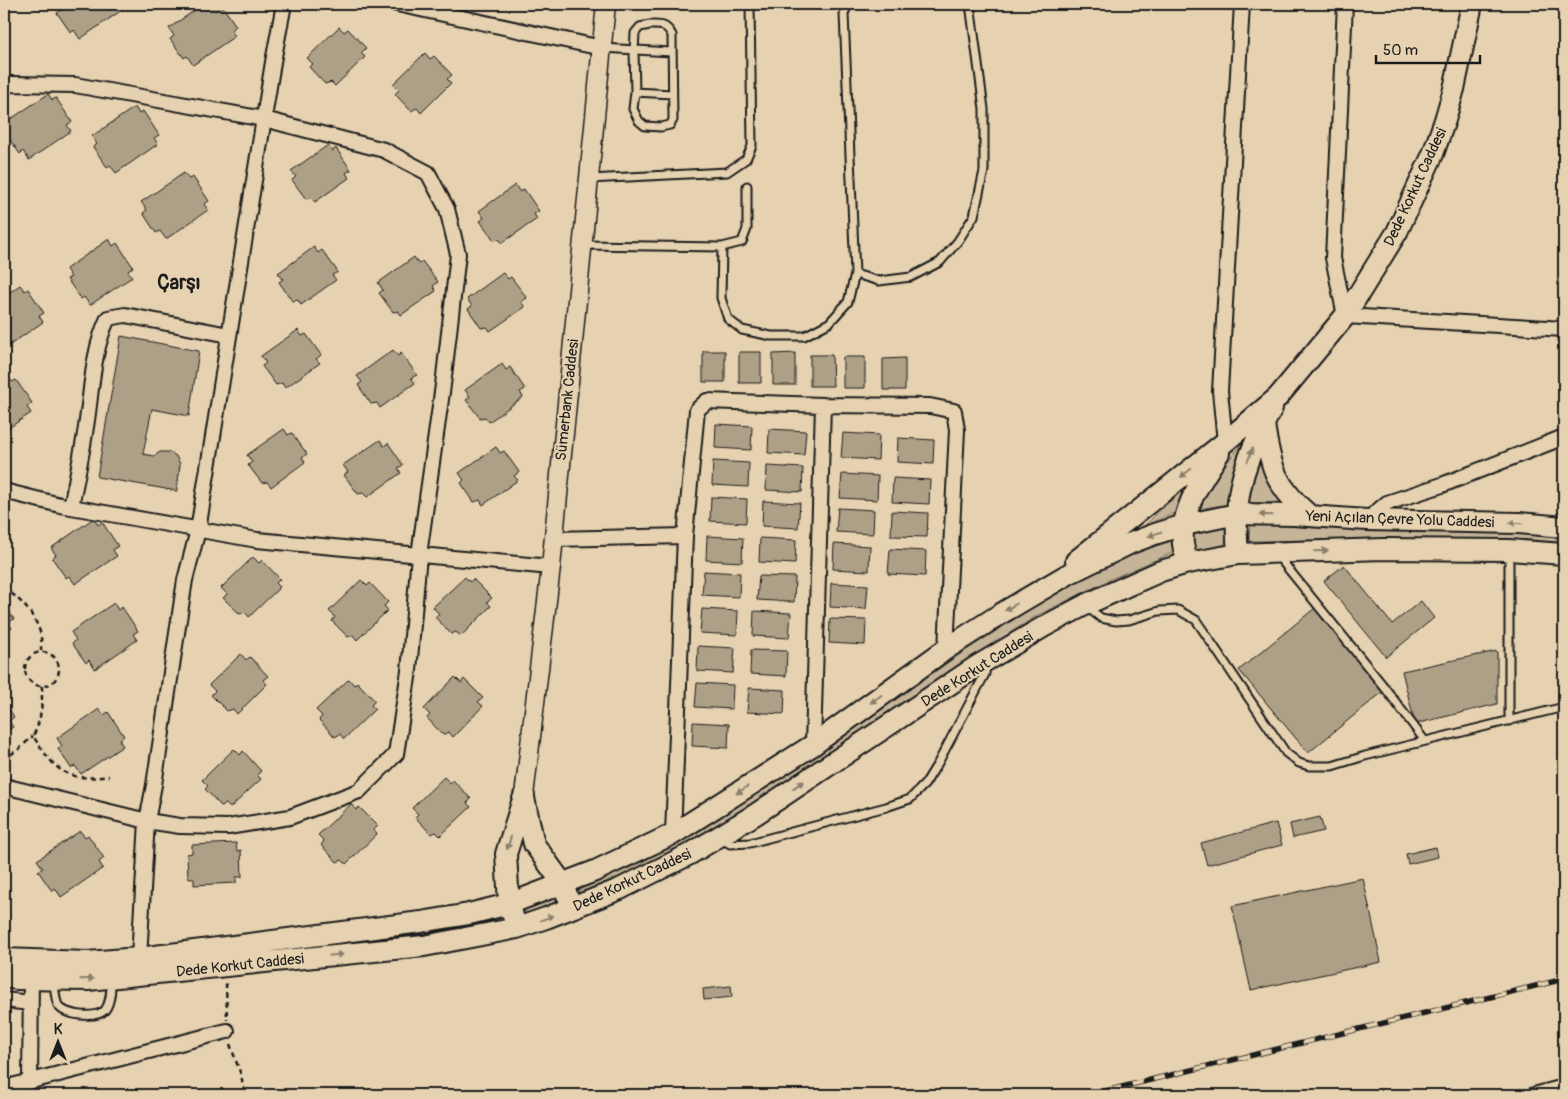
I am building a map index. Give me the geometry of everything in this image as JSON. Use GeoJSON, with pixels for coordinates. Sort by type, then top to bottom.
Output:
{"type":"FeatureCollection","features":[{"type":"Feature","properties":{"kind":"main road","name":"Dede Korkut Caddesi"},"geometry":{"type":"LineString","coordinates":[[1039,591],[1225,442],[1278,397],[1345,316],[1397,232],[1433,154],[1454,89],[1472,4]]}},
{"type":"Feature","properties":{"kind":"main road","name":"Dede Korkut Caddesi"},"geometry":{"type":"LineString","coordinates":[[4,977],[88,980],[424,946],[517,928],[620,889],[718,838],[987,660],[1085,605],[1161,572],[1188,563],[1238,554],[1237,514],[1242,481],[1250,454],[1278,397]]}},
{"type":"Feature","properties":{"kind":"main road"},"geometry":{"type":"LineString","coordinates":[[1264,424],[1271,462],[1278,480],[1295,503],[1310,516]]}},
{"type":"Feature","properties":{"kind":"main road","name":"Dede Korkut Caddesi"},"geometry":{"type":"LineString","coordinates":[[1188,563],[1183,543],[1184,525],[1190,501],[1225,442]]}},
{"type":"Feature","properties":{"kind":"main road","name":"Dede Korkut Caddesi"},"geometry":{"type":"LineString","coordinates":[[4,959],[87,962],[139,958],[421,922],[469,914],[509,904],[563,884],[631,855],[673,834],[813,745],[946,649],[1039,591],[1131,543],[1184,525],[1237,514]]}},
{"type":"Feature","properties":{"kind":"main road","name":"Yeni Açılan Çevre Yolu Caddesi"},"geometry":{"type":"LineString","coordinates":[[1237,514],[1367,520],[1519,523],[1564,527]]}},
{"type":"Feature","properties":{"kind":"main road","name":"Yeni Açılan Çevre Yolu Caddesi"},"geometry":{"type":"LineString","coordinates":[[1238,554],[1383,549],[1508,550],[1564,554]]}},
{"type":"Feature","properties":{"kind":"main road"},"geometry":{"type":"LineString","coordinates":[[524,796],[534,844],[563,884],[572,908]]}},
{"type":"Feature","properties":{"kind":"main road"},"geometry":{"type":"LineString","coordinates":[[517,928],[509,904],[506,854],[524,796]]}},
{"type":"Feature","properties":{"kind":"street"},"geometry":{"type":"LineString","coordinates":[[139,958],[147,821],[185,580],[198,530],[284,4]]}},
{"type":"Feature","properties":{"kind":"street"},"geometry":{"type":"LineString","coordinates":[[397,4],[424,7],[602,48]]}},
{"type":"Feature","properties":{"kind":"street","name":"Sümerbank Caddesi"},"geometry":{"type":"LineString","coordinates":[[524,796],[551,567],[606,4]]}},
{"type":"Feature","properties":{"kind":"street"},"geometry":{"type":"LineString","coordinates":[[1225,442],[1220,391],[1242,4]]}},
{"type":"Feature","properties":{"kind":"street"},"geometry":{"type":"LineString","coordinates":[[1345,4],[1333,258],[1345,316],[1564,329]]}},
{"type":"Feature","properties":{"kind":"street"},"geometry":{"type":"LineString","coordinates":[[4,86],[11,84],[75,84],[264,118],[384,150],[428,173],[447,209],[458,254],[443,385],[419,555],[409,671],[396,754],[359,791],[290,818],[228,827],[180,826],[147,821],[4,786]]}},
{"type":"Feature","properties":{"kind":"street"},"geometry":{"type":"LineString","coordinates":[[71,507],[86,428],[96,353],[108,318],[125,315],[229,335]]}},
{"type":"Feature","properties":{"kind":"street"},"geometry":{"type":"LineString","coordinates":[[673,834],[685,536],[697,410],[707,401],[930,406],[954,411],[957,430],[946,649]]}},
{"type":"Feature","properties":{"kind":"street"},"geometry":{"type":"LineString","coordinates":[[813,745],[823,405]]}},
{"type":"Feature","properties":{"kind":"street"},"geometry":{"type":"LineString","coordinates":[[1367,520],[1387,503],[1442,485],[1564,437]]}},
{"type":"Feature","properties":{"kind":"street"},"geometry":{"type":"LineString","coordinates":[[4,491],[71,507],[257,540],[551,567]]}},
{"type":"Feature","properties":{"kind":"street"},"geometry":{"type":"LineString","coordinates":[[553,539],[685,536]]}},
{"type":"Feature","properties":{"kind":"street"},"geometry":{"type":"LineString","coordinates":[[30,1082],[31,979]]}},
{"type":"Feature","properties":{"kind":"street"},"geometry":{"type":"LineString","coordinates":[[4,1000],[30,1003]]}},
{"type":"Feature","properties":{"kind":"street"},"geometry":{"type":"LineString","coordinates":[[4,1088],[227,1031]]}},
{"type":"Feature","properties":{"kind":"street"},"geometry":{"type":"LineString","coordinates":[[1534,1095],[1564,1087]]}},
{"type":"Feature","properties":{"kind":"lane"},"geometry":{"type":"LineString","coordinates":[[589,179],[727,172],[746,159],[752,146],[750,4]]}},
{"type":"Feature","properties":{"kind":"lane"},"geometry":{"type":"LineString","coordinates":[[722,247],[721,298],[728,319],[742,330],[771,336],[804,336],[829,323],[848,302],[855,274],[844,14],[848,4]]}},
{"type":"Feature","properties":{"kind":"lane"},"geometry":{"type":"LineString","coordinates":[[855,274],[879,281],[911,277],[940,262],[958,241],[974,216],[984,170],[984,109],[970,4]]}},
{"type":"Feature","properties":{"kind":"lane"},"geometry":{"type":"LineString","coordinates":[[650,24],[663,25],[669,28],[672,35],[673,120],[670,125],[661,127],[645,126],[639,121],[633,109],[635,92],[634,51],[635,33],[640,27],[650,24]]}},
{"type":"Feature","properties":{"kind":"lane"},"geometry":{"type":"LineString","coordinates":[[602,48],[671,52]]}},
{"type":"Feature","properties":{"kind":"lane"},"geometry":{"type":"LineString","coordinates":[[635,92],[672,94]]}},
{"type":"Feature","properties":{"kind":"lane"},"geometry":{"type":"LineString","coordinates":[[582,245],[722,247],[742,242],[747,229],[747,186]]}},
{"type":"Feature","properties":{"kind":"lane"},"geometry":{"type":"LineString","coordinates":[[1508,550],[1509,721]]}},
{"type":"Feature","properties":{"kind":"lane"},"geometry":{"type":"LineString","coordinates":[[1275,553],[1426,741]]}},
{"type":"Feature","properties":{"kind":"lane"},"geometry":{"type":"LineString","coordinates":[[1085,605],[1101,618],[1116,621],[1178,610],[1196,620],[1286,753],[1298,763],[1309,766],[1332,766],[1564,707]]}},
{"type":"Feature","properties":{"kind":"lane"},"geometry":{"type":"LineString","coordinates":[[718,838],[730,844],[750,843],[910,799],[925,784],[938,763],[985,674],[987,660]]}},
{"type":"Feature","properties":{"kind":"lane"},"geometry":{"type":"LineString","coordinates":[[54,979],[57,1003],[62,1010],[70,1014],[96,1015],[106,1009],[111,978]]}},
{"type":"Feature","properties":{"kind":"path"},"geometry":{"type":"LineString","coordinates":[[4,588],[20,599],[34,618],[41,633],[41,652]]}},
{"type":"Feature","properties":{"kind":"path"},"geometry":{"type":"LineString","coordinates":[[41,652],[55,658],[58,668],[56,678],[48,685],[42,686],[32,682],[25,672],[27,661],[35,653],[41,652]]}},
{"type":"Feature","properties":{"kind":"path"},"geometry":{"type":"LineString","coordinates":[[4,753],[7,757],[34,736],[39,724],[42,686]]}},
{"type":"Feature","properties":{"kind":"path"},"geometry":{"type":"LineString","coordinates":[[34,736],[48,759],[62,771],[77,776],[93,778],[109,776]]}},
{"type":"Feature","properties":{"kind":"path"},"geometry":{"type":"LineString","coordinates":[[226,966],[227,1036],[246,1095]]}},
{"type":"Feature","properties":{"kind":"shaded area"},"geometry":{"type":"Polygon","coordinates":[[[1257,425],[1229,504],[1197,509],[1227,462],[1257,425]]]}},
{"type":"Feature","properties":{"kind":"shaded area"},"geometry":{"type":"Polygon","coordinates":[[[1258,460],[1263,461],[1282,502],[1251,503],[1248,498],[1258,460]]]}},
{"type":"Feature","properties":{"kind":"shaded area"},"geometry":{"type":"Polygon","coordinates":[[[1182,490],[1178,512],[1145,525],[1182,490]]]}},
{"type":"Feature","properties":{"kind":"shaded area"},"geometry":{"type":"Polygon","coordinates":[[[1250,524],[1350,530],[1519,532],[1564,536],[1564,545],[1387,539],[1249,541],[1250,524]]]}},
{"type":"Feature","properties":{"kind":"shaded area"},"geometry":{"type":"Polygon","coordinates":[[[1221,527],[1225,528],[1227,534],[1227,539],[1224,543],[1215,549],[1198,550],[1192,541],[1193,534],[1221,527]]]}},
{"type":"Feature","properties":{"kind":"shaded area"},"geometry":{"type":"Polygon","coordinates":[[[1169,539],[1173,546],[1172,553],[1113,578],[1038,615],[961,664],[751,808],[650,866],[577,897],[574,890],[637,865],[698,832],[745,802],[956,657],[1032,608],[1105,566],[1143,548],[1169,539]]]}},
{"type":"Feature","properties":{"kind":"shaded area"},"geometry":{"type":"Polygon","coordinates":[[[555,896],[556,902],[554,903],[528,913],[524,911],[523,908],[555,896]]]}},
{"type":"Feature","properties":{"kind":"building"},"geometry":{"type":"Polygon","coordinates":[[[57,4],[119,4],[122,10],[80,39],[74,30],[71,33],[57,13],[61,10],[57,4]]]}},
{"type":"Feature","properties":{"kind":"building"},"geometry":{"type":"Polygon","coordinates":[[[204,4],[221,4],[236,26],[231,30],[235,36],[193,65],[187,56],[184,58],[170,39],[174,36],[169,28],[204,4]]]}},
{"type":"Feature","properties":{"kind":"building"},"geometry":{"type":"Polygon","coordinates":[[[339,27],[344,32],[348,29],[366,48],[361,53],[365,57],[335,86],[331,82],[325,84],[309,67],[313,64],[307,58],[339,27]]]}},
{"type":"Feature","properties":{"kind":"building"},"geometry":{"type":"Polygon","coordinates":[[[425,53],[430,59],[434,56],[452,75],[447,79],[451,83],[421,113],[417,108],[411,111],[395,94],[399,90],[393,84],[425,53]]]}},
{"type":"Feature","properties":{"kind":"building"},"geometry":{"type":"Polygon","coordinates":[[[48,94],[52,100],[56,98],[72,122],[67,125],[71,131],[29,160],[23,151],[20,154],[6,134],[10,131],[5,123],[48,94]]]}},
{"type":"Feature","properties":{"kind":"building"},"geometry":{"type":"Polygon","coordinates":[[[135,107],[139,114],[143,111],[159,135],[154,138],[158,144],[116,173],[110,165],[107,167],[93,147],[97,144],[92,136],[135,107]]]}},
{"type":"Feature","properties":{"kind":"building"},"geometry":{"type":"Polygon","coordinates":[[[328,145],[332,151],[336,148],[351,170],[346,173],[349,178],[315,202],[311,198],[306,199],[292,180],[296,177],[291,171],[328,145]]]}},
{"type":"Feature","properties":{"kind":"building"},"geometry":{"type":"Polygon","coordinates":[[[184,173],[189,179],[193,177],[209,201],[204,204],[208,210],[166,239],[160,231],[156,233],[143,213],[147,210],[141,202],[184,173]]]}},
{"type":"Feature","properties":{"kind":"building"},"geometry":{"type":"Polygon","coordinates":[[[515,185],[520,192],[524,189],[539,211],[534,214],[537,219],[502,243],[499,239],[494,240],[480,221],[484,218],[479,211],[515,185]]]}},
{"type":"Feature","properties":{"kind":"building"},"geometry":{"type":"Polygon","coordinates":[[[109,239],[113,246],[117,243],[133,267],[128,271],[132,277],[90,305],[84,297],[81,299],[67,279],[71,277],[66,269],[109,239]]]}},
{"type":"Feature","properties":{"kind":"building"},"geometry":{"type":"Polygon","coordinates":[[[314,247],[318,253],[322,250],[338,272],[332,275],[336,280],[301,305],[298,300],[292,301],[279,282],[283,279],[278,273],[314,247]]]}},
{"type":"Feature","properties":{"kind":"building"},"geometry":{"type":"Polygon","coordinates":[[[414,257],[419,264],[422,261],[438,282],[433,286],[436,291],[401,315],[398,311],[393,312],[379,293],[383,290],[378,283],[414,257]]]}},
{"type":"Feature","properties":{"kind":"building"},"geometry":{"type":"Polygon","coordinates":[[[503,273],[508,279],[511,277],[527,298],[521,302],[525,307],[490,331],[487,327],[481,328],[468,309],[472,306],[467,299],[503,273]]]}},
{"type":"Feature","properties":{"kind":"building"},"geometry":{"type":"Polygon","coordinates":[[[20,285],[25,291],[28,289],[44,313],[39,316],[43,322],[4,349],[4,296],[20,285]]]}},
{"type":"Feature","properties":{"kind":"building"},"geometry":{"type":"Polygon","coordinates":[[[298,330],[302,336],[306,334],[321,355],[316,359],[320,363],[285,388],[282,383],[276,385],[262,366],[266,363],[261,356],[298,330]]]}},
{"type":"Feature","properties":{"kind":"building"},"geometry":{"type":"Polygon","coordinates":[[[121,336],[199,351],[189,416],[152,409],[143,454],[154,456],[160,452],[169,452],[176,456],[180,464],[177,491],[97,477],[121,336]]]}},
{"type":"Feature","properties":{"kind":"building"},"geometry":{"type":"Polygon","coordinates":[[[393,350],[398,356],[401,353],[417,375],[411,378],[415,383],[380,408],[377,403],[371,404],[358,385],[362,382],[357,376],[393,350]]]}},
{"type":"Feature","properties":{"kind":"building"},"geometry":{"type":"Polygon","coordinates":[[[703,351],[725,351],[725,382],[703,382],[703,351]]]}},
{"type":"Feature","properties":{"kind":"building"},"geometry":{"type":"Polygon","coordinates":[[[739,352],[761,352],[761,383],[739,383],[739,352]]]}},
{"type":"Feature","properties":{"kind":"building"},"geometry":{"type":"Polygon","coordinates":[[[795,353],[795,385],[773,385],[773,354],[795,353]]]}},
{"type":"Feature","properties":{"kind":"building"},"geometry":{"type":"Polygon","coordinates":[[[810,355],[832,355],[833,386],[810,386],[810,355]]]}},
{"type":"Feature","properties":{"kind":"building"},"geometry":{"type":"Polygon","coordinates":[[[843,357],[865,357],[865,388],[843,388],[843,357]]]}},
{"type":"Feature","properties":{"kind":"building"},"geometry":{"type":"Polygon","coordinates":[[[905,358],[905,390],[883,390],[883,359],[905,358]]]}},
{"type":"Feature","properties":{"kind":"building"},"geometry":{"type":"Polygon","coordinates":[[[502,364],[506,370],[510,367],[525,389],[520,392],[523,397],[489,422],[485,417],[480,418],[466,400],[470,397],[465,390],[502,364]]]}},
{"type":"Feature","properties":{"kind":"building"},"geometry":{"type":"Polygon","coordinates":[[[8,376],[12,382],[16,380],[32,403],[27,407],[31,413],[4,431],[4,378],[8,376]]]}},
{"type":"Feature","properties":{"kind":"building"},"geometry":{"type":"Polygon","coordinates":[[[716,424],[752,426],[751,450],[715,448],[716,424]]]}},
{"type":"Feature","properties":{"kind":"building"},"geometry":{"type":"Polygon","coordinates":[[[284,429],[288,435],[292,433],[307,454],[302,458],[305,462],[271,487],[267,482],[262,483],[248,465],[252,462],[247,455],[284,429]]]}},
{"type":"Feature","properties":{"kind":"building"},"geometry":{"type":"Polygon","coordinates":[[[769,429],[806,431],[804,455],[768,453],[769,429]]]}},
{"type":"Feature","properties":{"kind":"building"},"geometry":{"type":"Polygon","coordinates":[[[843,433],[879,435],[878,460],[841,458],[843,433]]]}},
{"type":"Feature","properties":{"kind":"building"},"geometry":{"type":"Polygon","coordinates":[[[898,438],[934,440],[933,464],[897,462],[898,438]]]}},
{"type":"Feature","properties":{"kind":"building"},"geometry":{"type":"Polygon","coordinates":[[[380,440],[384,446],[388,443],[403,465],[398,468],[401,473],[367,497],[363,493],[358,494],[344,475],[348,472],[343,465],[380,440]]]}},
{"type":"Feature","properties":{"kind":"building"},"geometry":{"type":"Polygon","coordinates":[[[496,447],[500,453],[504,451],[519,472],[514,476],[518,480],[483,505],[480,500],[474,502],[461,483],[464,480],[459,473],[496,447]]]}},
{"type":"Feature","properties":{"kind":"building"},"geometry":{"type":"Polygon","coordinates":[[[713,461],[749,463],[748,487],[712,485],[713,461]]]}},
{"type":"Feature","properties":{"kind":"building"},"geometry":{"type":"Polygon","coordinates":[[[767,466],[803,468],[802,492],[766,490],[767,466]]]}},
{"type":"Feature","properties":{"kind":"building"},"geometry":{"type":"Polygon","coordinates":[[[842,474],[878,476],[877,500],[840,498],[842,474]]]}},
{"type":"Feature","properties":{"kind":"building"},"geometry":{"type":"Polygon","coordinates":[[[893,478],[930,480],[929,504],[892,502],[893,478]]]}},
{"type":"Feature","properties":{"kind":"building"},"geometry":{"type":"Polygon","coordinates":[[[711,497],[747,499],[746,523],[710,521],[711,497]]]}},
{"type":"Feature","properties":{"kind":"building"},"geometry":{"type":"Polygon","coordinates":[[[763,501],[800,503],[798,528],[762,526],[763,501]]]}},
{"type":"Feature","properties":{"kind":"building"},"geometry":{"type":"Polygon","coordinates":[[[838,508],[874,510],[873,534],[836,532],[838,508]]]}},
{"type":"Feature","properties":{"kind":"building"},"geometry":{"type":"Polygon","coordinates":[[[892,511],[928,513],[927,537],[891,536],[892,511]]]}},
{"type":"Feature","properties":{"kind":"building"},"geometry":{"type":"Polygon","coordinates":[[[94,518],[98,525],[102,522],[118,546],[113,550],[117,556],[75,584],[69,576],[66,578],[52,558],[56,555],[51,548],[94,518]]]}},
{"type":"Feature","properties":{"kind":"building"},"geometry":{"type":"Polygon","coordinates":[[[707,536],[743,538],[742,562],[706,560],[707,536]]]}},
{"type":"Feature","properties":{"kind":"building"},"geometry":{"type":"Polygon","coordinates":[[[760,538],[796,540],[795,564],[759,562],[760,538]]]}},
{"type":"Feature","properties":{"kind":"building"},"geometry":{"type":"Polygon","coordinates":[[[834,544],[870,546],[869,571],[833,569],[834,544]]]}},
{"type":"Feature","properties":{"kind":"building"},"geometry":{"type":"Polygon","coordinates":[[[890,549],[926,551],[925,576],[888,574],[890,549]]]}},
{"type":"Feature","properties":{"kind":"building"},"geometry":{"type":"Polygon","coordinates":[[[253,557],[259,563],[262,560],[280,579],[276,583],[280,587],[249,617],[245,612],[240,614],[223,598],[227,594],[221,588],[253,557]]]}},
{"type":"Feature","properties":{"kind":"building"},"geometry":{"type":"Polygon","coordinates":[[[1344,565],[1392,624],[1421,601],[1434,618],[1386,657],[1324,581],[1344,565]]]}},
{"type":"Feature","properties":{"kind":"building"},"geometry":{"type":"Polygon","coordinates":[[[704,571],[740,573],[739,597],[702,595],[704,571]]]}},
{"type":"Feature","properties":{"kind":"building"},"geometry":{"type":"Polygon","coordinates":[[[759,576],[795,577],[794,602],[757,600],[759,576]]]}},
{"type":"Feature","properties":{"kind":"building"},"geometry":{"type":"Polygon","coordinates":[[[465,577],[470,582],[473,579],[492,598],[487,602],[491,606],[461,636],[456,632],[451,634],[435,617],[439,614],[433,607],[465,577]]]}},
{"type":"Feature","properties":{"kind":"building"},"geometry":{"type":"Polygon","coordinates":[[[361,580],[367,586],[370,583],[388,602],[384,606],[388,610],[357,640],[353,635],[348,637],[332,621],[335,617],[329,611],[361,580]]]}},
{"type":"Feature","properties":{"kind":"building"},"geometry":{"type":"Polygon","coordinates":[[[831,583],[868,585],[866,609],[830,607],[831,583]]]}},
{"type":"Feature","properties":{"kind":"building"},"geometry":{"type":"Polygon","coordinates":[[[114,603],[118,610],[122,607],[138,631],[133,634],[137,640],[95,669],[89,660],[86,663],[72,643],[76,640],[71,632],[114,603]]]}},
{"type":"Feature","properties":{"kind":"building"},"geometry":{"type":"Polygon","coordinates":[[[4,605],[14,619],[8,623],[12,628],[4,634],[4,605]]]}},
{"type":"Feature","properties":{"kind":"building"},"geometry":{"type":"Polygon","coordinates":[[[1315,608],[1384,691],[1308,753],[1239,670],[1315,608]]]}},
{"type":"Feature","properties":{"kind":"building"},"geometry":{"type":"Polygon","coordinates":[[[702,609],[738,611],[737,635],[700,633],[702,609]]]}},
{"type":"Feature","properties":{"kind":"building"},"geometry":{"type":"Polygon","coordinates":[[[754,611],[791,613],[789,638],[753,636],[754,611]]]}},
{"type":"Feature","properties":{"kind":"building"},"geometry":{"type":"Polygon","coordinates":[[[830,619],[866,620],[865,645],[829,643],[830,619]]]}},
{"type":"Feature","properties":{"kind":"building"},"geometry":{"type":"Polygon","coordinates":[[[698,646],[735,648],[733,673],[697,671],[698,646]]]}},
{"type":"Feature","properties":{"kind":"building"},"geometry":{"type":"Polygon","coordinates":[[[751,650],[787,651],[786,676],[750,674],[751,650]]]}},
{"type":"Feature","properties":{"kind":"building"},"geometry":{"type":"Polygon","coordinates":[[[1497,651],[1497,704],[1415,724],[1402,671],[1497,651]]]}},
{"type":"Feature","properties":{"kind":"building"},"geometry":{"type":"Polygon","coordinates":[[[241,654],[246,660],[250,657],[268,676],[263,680],[267,684],[237,714],[233,709],[227,711],[211,695],[215,691],[209,685],[241,654]]]}},
{"type":"Feature","properties":{"kind":"building"},"geometry":{"type":"Polygon","coordinates":[[[455,677],[461,683],[464,679],[483,698],[478,702],[483,706],[453,737],[449,732],[443,735],[427,718],[430,715],[424,709],[455,677]]]}},
{"type":"Feature","properties":{"kind":"building"},"geometry":{"type":"Polygon","coordinates":[[[349,679],[354,685],[357,682],[375,701],[371,705],[375,709],[344,739],[340,734],[335,737],[319,720],[322,716],[316,710],[349,679]]]}},
{"type":"Feature","properties":{"kind":"building"},"geometry":{"type":"Polygon","coordinates":[[[697,683],[733,685],[732,709],[695,707],[697,683]]]}},
{"type":"Feature","properties":{"kind":"building"},"geometry":{"type":"Polygon","coordinates":[[[749,688],[785,690],[784,714],[747,712],[749,688]]]}},
{"type":"Feature","properties":{"kind":"building"},"geometry":{"type":"Polygon","coordinates":[[[4,701],[14,717],[9,721],[13,727],[4,733],[4,701]]]}},
{"type":"Feature","properties":{"kind":"building"},"geometry":{"type":"Polygon","coordinates":[[[99,709],[104,715],[108,712],[124,736],[119,740],[123,746],[81,774],[75,766],[71,768],[58,749],[62,746],[57,738],[99,709]]]}},
{"type":"Feature","properties":{"kind":"building"},"geometry":{"type":"Polygon","coordinates":[[[693,722],[729,724],[728,748],[692,746],[693,722]]]}},
{"type":"Feature","properties":{"kind":"building"},"geometry":{"type":"Polygon","coordinates":[[[234,749],[240,755],[243,751],[261,771],[257,775],[261,779],[230,808],[226,804],[221,806],[205,789],[208,786],[202,780],[234,749]]]}},
{"type":"Feature","properties":{"kind":"building"},"geometry":{"type":"Polygon","coordinates":[[[444,777],[450,783],[453,780],[471,799],[467,803],[471,807],[440,836],[436,832],[431,834],[415,817],[418,814],[412,808],[444,777]]]}},
{"type":"Feature","properties":{"kind":"building"},"geometry":{"type":"Polygon","coordinates":[[[351,804],[356,810],[359,807],[378,826],[373,830],[377,834],[346,864],[342,860],[337,862],[321,845],[324,841],[318,835],[351,804]]]}},
{"type":"Feature","properties":{"kind":"building"},"geometry":{"type":"Polygon","coordinates":[[[1320,817],[1324,831],[1293,838],[1290,824],[1320,817]]]}},
{"type":"Feature","properties":{"kind":"building"},"geometry":{"type":"Polygon","coordinates":[[[1276,823],[1282,845],[1207,865],[1201,843],[1276,823]]]}},
{"type":"Feature","properties":{"kind":"building"},"geometry":{"type":"Polygon","coordinates":[[[80,831],[85,837],[88,835],[104,858],[99,862],[103,868],[61,897],[55,888],[52,891],[38,871],[43,868],[37,860],[80,831]]]}},
{"type":"Feature","properties":{"kind":"building"},"geometry":{"type":"Polygon","coordinates":[[[236,843],[237,851],[241,850],[242,877],[236,877],[236,883],[194,885],[194,879],[188,877],[187,854],[192,853],[192,845],[236,843]]]}},
{"type":"Feature","properties":{"kind":"building"},"geometry":{"type":"Polygon","coordinates":[[[1436,847],[1438,857],[1408,864],[1406,854],[1436,847]]]}},
{"type":"Feature","properties":{"kind":"building"},"geometry":{"type":"Polygon","coordinates":[[[1363,878],[1381,962],[1251,990],[1232,906],[1363,878]]]}},
{"type":"Feature","properties":{"kind":"building"},"geometry":{"type":"Polygon","coordinates":[[[731,986],[732,997],[704,1000],[703,989],[731,986]]]}},
{"type":"Feature","properties":{"kind":"railway"},"geometry":{"type":"LineString","coordinates":[[1089,1095],[1564,979]]}},
{"type":"Feature","properties":{"kind":"district","name":"Çarşı"},"geometry":{"type":"Point","coordinates":[179,282]}}]}
